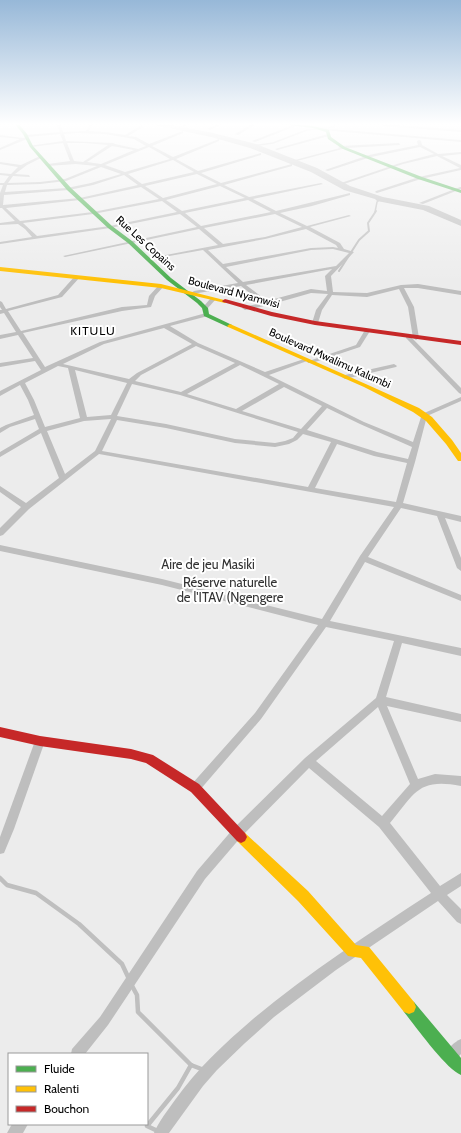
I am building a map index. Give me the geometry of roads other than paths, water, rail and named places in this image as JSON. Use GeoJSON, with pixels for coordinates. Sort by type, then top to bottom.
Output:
{"type":"FeatureCollection","features":[{"type":"Feature","properties":{"kind":"street"},"geometry":{"type":"LineString","coordinates":[[8,176],[2,184],[1,207],[36,238]]}},
{"type":"Feature","properties":{"kind":"street","name":"Rue Les Copains"},"geometry":{"type":"LineString","coordinates":[[59,176],[69,189],[110,227],[130,242],[183,290]]}},
{"type":"Feature","properties":{"kind":"street"},"geometry":{"type":"LineString","coordinates":[[2,184],[63,180],[74,176]]}},
{"type":"Feature","properties":{"kind":"street"},"geometry":{"type":"LineString","coordinates":[[1,194],[69,189],[118,176]]}},
{"type":"Feature","properties":{"kind":"street"},"geometry":{"type":"LineString","coordinates":[[127,176],[183,213],[222,246]]}},
{"type":"Feature","properties":{"kind":"street"},"geometry":{"type":"LineString","coordinates":[[1,207],[80,199],[182,176]]}},
{"type":"Feature","properties":{"kind":"street"},"geometry":{"type":"LineString","coordinates":[[206,176],[221,185],[306,226],[338,244],[342,249]]}},
{"type":"Feature","properties":{"kind":"street"},"geometry":{"type":"LineString","coordinates":[[0,224],[96,213],[164,199],[253,176]]}},
{"type":"Feature","properties":{"kind":"street"},"geometry":{"type":"LineString","coordinates":[[343,183],[365,176]]}},
{"type":"Feature","properties":{"kind":"street"},"geometry":{"type":"LineString","coordinates":[[415,176],[459,190]]}},
{"type":"Feature","properties":{"kind":"street"},"geometry":{"type":"LineString","coordinates":[[377,192],[429,176]]}},
{"type":"Feature","properties":{"kind":"street"},"geometry":{"type":"LineString","coordinates":[[0,243],[110,227],[321,184]]}},
{"type":"Feature","properties":{"kind":"street"},"geometry":{"type":"LineString","coordinates":[[421,203],[459,190]]}},
{"type":"Feature","properties":{"kind":"street"},"geometry":{"type":"LineString","coordinates":[[65,256],[310,205],[349,194]]}},
{"type":"Feature","properties":{"kind":"street"},"geometry":{"type":"LineString","coordinates":[[147,259],[265,238],[306,226],[349,216]]}},
{"type":"Feature","properties":{"kind":"street"},"geometry":{"type":"LineString","coordinates":[[204,249],[243,285],[267,304]]}},
{"type":"Feature","properties":{"kind":"street"},"geometry":{"type":"LineString","coordinates":[[222,266],[311,249],[342,249],[352,252],[328,276],[329,290],[332,293]]}},
{"type":"Feature","properties":{"kind":"street"},"geometry":{"type":"LineString","coordinates":[[194,293],[336,267]]}},
{"type":"Feature","properties":{"kind":"street","name":"Boulevard Nyamwisi"},"geometry":{"type":"LineString","coordinates":[[0,269],[161,286],[183,290],[245,308],[315,323],[461,343]]}},
{"type":"Feature","properties":{"kind":"street"},"geometry":{"type":"LineString","coordinates":[[3,311],[60,296],[77,277]]}},
{"type":"Feature","properties":{"kind":"street"},"geometry":{"type":"LineString","coordinates":[[0,337],[122,309],[149,306],[152,296],[161,286]]}},
{"type":"Feature","properties":{"kind":"street"},"geometry":{"type":"LineString","coordinates":[[401,287],[411,307],[412,337],[461,392]]}},
{"type":"Feature","properties":{"kind":"street"},"geometry":{"type":"LineString","coordinates":[[245,308],[267,304],[311,291],[367,295],[401,287],[426,287],[461,293]]}},
{"type":"Feature","properties":{"kind":"street","name":"Boulevard Mwalimu Kalumbi"},"geometry":{"type":"LineString","coordinates":[[183,290],[205,312],[308,361],[401,402],[424,415],[449,442],[461,459]]}},
{"type":"Feature","properties":{"kind":"street"},"geometry":{"type":"LineString","coordinates":[[315,323],[319,310],[332,293]]}},
{"type":"Feature","properties":{"kind":"street"},"geometry":{"type":"LineString","coordinates":[[0,394],[44,370],[102,343],[165,326],[205,312],[213,299]]}},
{"type":"Feature","properties":{"kind":"street"},"geometry":{"type":"LineString","coordinates":[[0,303],[3,311],[21,333],[44,370]]}},
{"type":"Feature","properties":{"kind":"street"},"geometry":{"type":"LineString","coordinates":[[165,326],[196,344],[239,363],[362,423],[416,446]]}},
{"type":"Feature","properties":{"kind":"street"},"geometry":{"type":"LineString","coordinates":[[263,375],[358,346],[367,331]]}},
{"type":"Feature","properties":{"kind":"street"},"geometry":{"type":"LineString","coordinates":[[0,533],[26,507],[98,452],[130,382],[139,374],[196,344]]}},
{"type":"Feature","properties":{"kind":"street"},"geometry":{"type":"LineString","coordinates":[[0,365],[36,359]]}},
{"type":"Feature","properties":{"kind":"street"},"geometry":{"type":"LineString","coordinates":[[182,394],[239,363]]}},
{"type":"Feature","properties":{"kind":"street"},"geometry":{"type":"LineString","coordinates":[[57,364],[182,394],[335,442],[376,454],[412,462]]}},
{"type":"Feature","properties":{"kind":"street"},"geometry":{"type":"LineString","coordinates":[[345,377],[394,366]]}},
{"type":"Feature","properties":{"kind":"street"},"geometry":{"type":"LineString","coordinates":[[71,368],[84,419]]}},
{"type":"Feature","properties":{"kind":"street"},"geometry":{"type":"LineString","coordinates":[[21,382],[63,479]]}},
{"type":"Feature","properties":{"kind":"street"},"geometry":{"type":"LineString","coordinates":[[237,410],[282,385]]}},
{"type":"Feature","properties":{"kind":"street"},"geometry":{"type":"LineString","coordinates":[[195,788],[258,716],[324,623],[363,558],[399,505],[424,415],[461,399]]}},
{"type":"Feature","properties":{"kind":"street"},"geometry":{"type":"LineString","coordinates":[[0,455],[42,430],[84,419],[114,417],[259,445],[275,445],[287,443],[295,439],[326,405]]}},
{"type":"Feature","properties":{"kind":"street"},"geometry":{"type":"LineString","coordinates":[[0,431],[8,426],[37,416]]}},
{"type":"Feature","properties":{"kind":"street"},"geometry":{"type":"LineString","coordinates":[[310,490],[335,442]]}},
{"type":"Feature","properties":{"kind":"street"},"geometry":{"type":"LineString","coordinates":[[98,452],[399,505],[461,519]]}},
{"type":"Feature","properties":{"kind":"street"},"geometry":{"type":"LineString","coordinates":[[0,488],[26,507]]}},
{"type":"Feature","properties":{"kind":"street"},"geometry":{"type":"LineString","coordinates":[[440,514],[461,568]]}},
{"type":"Feature","properties":{"kind":"street"},"geometry":{"type":"LineString","coordinates":[[0,548],[162,582],[324,623],[461,652]]}},
{"type":"Feature","properties":{"kind":"street"},"geometry":{"type":"LineString","coordinates":[[363,558],[461,598]]}},
{"type":"Feature","properties":{"kind":"street"},"geometry":{"type":"LineString","coordinates":[[78,1053],[104,1021],[202,875],[236,833],[309,761],[380,700],[399,638]]}},
{"type":"Feature","properties":{"kind":"street"},"geometry":{"type":"LineString","coordinates":[[380,700],[461,718]]}},
{"type":"Feature","properties":{"kind":"street"},"geometry":{"type":"LineString","coordinates":[[380,700],[416,785]]}},
{"type":"Feature","properties":{"kind":"street"},"geometry":{"type":"LineString","coordinates":[[0,732],[40,741],[131,754],[149,759],[195,788],[236,833],[303,896],[352,951],[364,952],[450,1057],[461,1068]]}},
{"type":"Feature","properties":{"kind":"street"},"geometry":{"type":"LineString","coordinates":[[0,849],[9,829],[40,741]]}},
{"type":"Feature","properties":{"kind":"street"},"geometry":{"type":"LineString","coordinates":[[309,761],[383,823],[439,894],[461,918]]}},
{"type":"Feature","properties":{"kind":"street"},"geometry":{"type":"LineString","coordinates":[[383,823],[416,785],[427,780],[445,779],[461,781]]}},
{"type":"Feature","properties":{"kind":"street"},"geometry":{"type":"LineString","coordinates":[[161,1133],[186,1095],[211,1066],[255,1025],[298,989],[352,951],[461,879]]}},
{"type":"Feature","properties":{"kind":"street"},"geometry":{"type":"LineString","coordinates":[[450,1057],[461,1045]]}},
{"type":"Feature","properties":{"kind":"street"},"geometry":{"type":"LineString","coordinates":[[14,1133],[20,1125]]}},
{"type":"Feature","properties":{"kind":"waterway"},"geometry":{"type":"LineString","coordinates":[[325,176],[347,188],[378,197],[380,199],[426,208],[461,223]]}},
{"type":"Feature","properties":{"kind":"waterway"},"geometry":{"type":"LineString","coordinates":[[375,212],[377,202],[380,199]]}},
{"type":"Feature","properties":{"kind":"waterway"},"geometry":{"type":"LineString","coordinates":[[339,271],[359,240],[369,231],[368,223],[376,211]]}},
{"type":"Feature","properties":{"kind":"waterway"},"geometry":{"type":"LineString","coordinates":[[0,878],[7,885],[36,893],[79,924],[122,964],[129,979]]}},
{"type":"Feature","properties":{"kind":"waterway"},"geometry":{"type":"LineString","coordinates":[[131,984],[137,995],[138,1012],[191,1065]]}},
{"type":"Feature","properties":{"kind":"waterway"},"geometry":{"type":"LineString","coordinates":[[148,1125],[178,1088],[191,1065]]}},
{"type":"Feature","properties":{"kind":"waterway"},"geometry":{"type":"LineString","coordinates":[[191,1065],[204,1070]]}},
{"type":"Feature","properties":{"kind":"waterway"},"geometry":{"type":"LineString","coordinates":[[148,1125],[147,1126],[162,1133]]}},
{"type":"Feature","properties":{"kind":"district","name":"KITULU"},"geometry":{"type":"Point","coordinates":[93,331]}},
{"type":"Feature","properties":{"kind":"park label","name":"Aire de jeu Masiki"},"geometry":{"type":"Point","coordinates":[208,564]}},
{"type":"Feature","properties":{"kind":"park label","name":"Réserve naturelle de l'ITAV (Ngengere"},"geometry":{"type":"Point","coordinates":[230,590]}}]}
